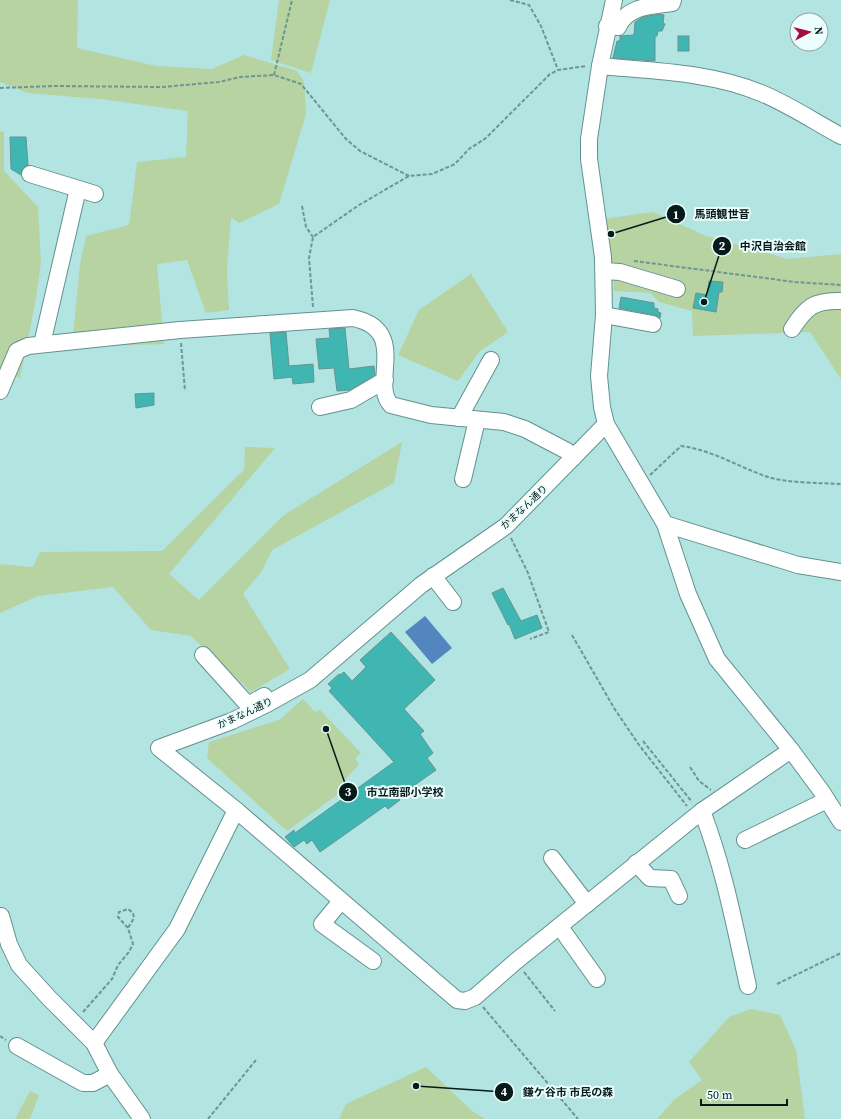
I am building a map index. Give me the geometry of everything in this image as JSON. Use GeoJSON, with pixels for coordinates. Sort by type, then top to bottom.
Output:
{"type":"FeatureCollection","features":[{"type":"Feature","properties":{"kind":"street"},"geometry":{"type":"LineString","coordinates":[[614,0],[607,26],[589,139],[589,152],[604,271],[604,316],[599,376],[602,408],[606,424],[665,524],[688,594],[717,659],[791,750],[841,822]]}},
{"type":"Feature","properties":{"kind":"street"},"geometry":{"type":"LineString","coordinates":[[607,26],[618,27],[622,17],[630,12],[650,6],[672,3],[673,0]]}},
{"type":"Feature","properties":{"kind":"street"},"geometry":{"type":"LineString","coordinates":[[600,66],[686,74],[744,87],[761,93],[841,136]]}},
{"type":"Feature","properties":{"kind":"street"},"geometry":{"type":"LineString","coordinates":[[30,174],[95,194]]}},
{"type":"Feature","properties":{"kind":"street"},"geometry":{"type":"LineString","coordinates":[[42,344],[78,189]]}},
{"type":"Feature","properties":{"kind":"street"},"geometry":{"type":"LineString","coordinates":[[604,271],[620,272],[677,289]]}},
{"type":"Feature","properties":{"kind":"street"},"geometry":{"type":"LineString","coordinates":[[792,329],[802,314],[814,304],[841,301]]}},
{"type":"Feature","properties":{"kind":"street"},"geometry":{"type":"LineString","coordinates":[[604,316],[653,324]]}},
{"type":"Feature","properties":{"kind":"street"},"geometry":{"type":"LineString","coordinates":[[0,391],[17,351],[28,346],[180,330],[262,326],[346,317],[362,320],[372,325],[386,345],[385,396],[391,405],[430,415],[504,422],[525,429],[567,451],[573,458]]}},
{"type":"Feature","properties":{"kind":"street"},"geometry":{"type":"LineString","coordinates":[[460,418],[491,360]]}},
{"type":"Feature","properties":{"kind":"street"},"geometry":{"type":"LineString","coordinates":[[320,407],[351,400],[385,380]]}},
{"type":"Feature","properties":{"kind":"street"},"geometry":{"type":"LineString","coordinates":[[463,479],[477,420]]}},
{"type":"Feature","properties":{"kind":"street","name":"かまなん通り"},"geometry":{"type":"LineString","coordinates":[[236,810],[159,748],[232,721],[267,704],[310,680],[392,608],[433,576],[506,526],[606,424]]}},
{"type":"Feature","properties":{"kind":"street"},"geometry":{"type":"LineString","coordinates":[[665,524],[798,565],[841,572]]}},
{"type":"Feature","properties":{"kind":"street"},"geometry":{"type":"LineString","coordinates":[[433,576],[453,602]]}},
{"type":"Feature","properties":{"kind":"street"},"geometry":{"type":"LineString","coordinates":[[203,655],[248,705],[286,684],[302,679],[310,680]]}},
{"type":"Feature","properties":{"kind":"street"},"geometry":{"type":"LineString","coordinates":[[94,1043],[177,929],[236,810],[457,1000],[465,1001],[474,997],[636,863],[699,814],[791,750]]}},
{"type":"Feature","properties":{"kind":"street"},"geometry":{"type":"LineString","coordinates":[[745,840],[827,800]]}},
{"type":"Feature","properties":{"kind":"street"},"geometry":{"type":"LineString","coordinates":[[699,814],[714,842],[733,916],[748,986]]}},
{"type":"Feature","properties":{"kind":"street"},"geometry":{"type":"LineString","coordinates":[[552,858],[587,904]]}},
{"type":"Feature","properties":{"kind":"street"},"geometry":{"type":"LineString","coordinates":[[636,863],[650,878],[671,879],[679,896]]}},
{"type":"Feature","properties":{"kind":"street"},"geometry":{"type":"LineString","coordinates":[[341,900],[322,924],[373,961]]}},
{"type":"Feature","properties":{"kind":"street"},"geometry":{"type":"LineString","coordinates":[[1,916],[9,944],[19,965],[94,1043],[110,1074],[142,1119]]}},
{"type":"Feature","properties":{"kind":"street"},"geometry":{"type":"LineString","coordinates":[[560,927],[597,979]]}},
{"type":"Feature","properties":{"kind":"street"},"geometry":{"type":"LineString","coordinates":[[17,1046],[83,1083],[93,1083],[110,1074]]}},
{"type":"Feature","properties":{"kind":"path"},"geometry":{"type":"LineString","coordinates":[[274,75],[292,0]]}},
{"type":"Feature","properties":{"kind":"path"},"geometry":{"type":"LineString","coordinates":[[510,0],[529,5],[541,26],[558,70]]}},
{"type":"Feature","properties":{"kind":"path"},"geometry":{"type":"LineString","coordinates":[[315,320],[309,258],[313,238],[359,205],[409,176],[432,174],[455,164],[468,149],[486,138],[535,88],[558,70],[600,66]]}},
{"type":"Feature","properties":{"kind":"path"},"geometry":{"type":"LineString","coordinates":[[0,88],[53,86],[162,87],[220,82],[240,76],[274,75],[301,84],[346,139],[360,151],[409,176]]}},
{"type":"Feature","properties":{"kind":"path"},"geometry":{"type":"LineString","coordinates":[[302,206],[306,227],[313,238]]}},
{"type":"Feature","properties":{"kind":"path"},"geometry":{"type":"LineString","coordinates":[[633,261],[795,282],[841,284]]}},
{"type":"Feature","properties":{"kind":"path"},"geometry":{"type":"LineString","coordinates":[[180,330],[185,391]]}},
{"type":"Feature","properties":{"kind":"path"},"geometry":{"type":"LineString","coordinates":[[640,482],[673,455],[681,446],[694,448],[723,458],[766,477],[804,482],[841,484]]}},
{"type":"Feature","properties":{"kind":"path"},"geometry":{"type":"LineString","coordinates":[[506,526],[528,572],[548,632],[530,639]]}},
{"type":"Feature","properties":{"kind":"path"},"geometry":{"type":"LineString","coordinates":[[572,635],[614,708],[639,745],[699,814]]}},
{"type":"Feature","properties":{"kind":"path"},"geometry":{"type":"LineString","coordinates":[[643,741],[699,814]]}},
{"type":"Feature","properties":{"kind":"path"},"geometry":{"type":"LineString","coordinates":[[690,767],[699,781],[721,798]]}},
{"type":"Feature","properties":{"kind":"path"},"geometry":{"type":"LineString","coordinates":[[74,1022],[112,979],[118,965],[129,952],[133,944],[128,928],[118,917],[119,912],[128,909],[133,913],[134,918],[128,928]]}},
{"type":"Feature","properties":{"kind":"path"},"geometry":{"type":"LineString","coordinates":[[777,984],[841,953]]}},
{"type":"Feature","properties":{"kind":"path"},"geometry":{"type":"LineString","coordinates":[[515,962],[555,1011]]}},
{"type":"Feature","properties":{"kind":"path"},"geometry":{"type":"LineString","coordinates":[[474,997],[578,1119]]}},
{"type":"Feature","properties":{"kind":"path"},"geometry":{"type":"LineString","coordinates":[[208,1119],[256,1060]]}},
{"type":"Feature","properties":{"kind":"green space"},"geometry":{"type":"Polygon","coordinates":[[[0,0],[78,0],[77,48],[156,66],[212,69],[244,55],[297,71],[304,81],[306,114],[279,204],[239,223],[231,217],[227,270],[229,310],[206,313],[187,260],[157,264],[164,344],[72,347],[80,265],[86,236],[129,225],[137,162],[186,157],[188,111],[100,99],[28,93],[0,82],[0,0]]]}},
{"type":"Feature","properties":{"kind":"green space"},"geometry":{"type":"Polygon","coordinates":[[[279,0],[330,0],[311,73],[271,60],[279,0]]]}},
{"type":"Feature","properties":{"kind":"green space"},"geometry":{"type":"Polygon","coordinates":[[[4,131],[4,171],[38,207],[41,262],[36,299],[20,378],[0,369],[0,132],[4,131]]]}},
{"type":"Feature","properties":{"kind":"green space"},"geometry":{"type":"Polygon","coordinates":[[[653,212],[706,236],[788,259],[841,254],[841,379],[810,332],[693,336],[692,311],[659,302],[650,293],[614,291],[614,272],[603,219],[653,212]]]}},
{"type":"Feature","properties":{"kind":"green space"},"geometry":{"type":"Polygon","coordinates":[[[471,274],[508,332],[480,351],[458,381],[398,355],[419,310],[471,274]]]}},
{"type":"Feature","properties":{"kind":"green space"},"geometry":{"type":"Polygon","coordinates":[[[402,442],[394,483],[272,550],[262,571],[243,594],[290,669],[251,692],[191,636],[151,630],[113,587],[38,596],[0,613],[0,564],[33,567],[40,552],[162,551],[244,470],[245,447],[275,448],[169,574],[199,600],[284,515],[402,442]]]}},
{"type":"Feature","properties":{"kind":"green space"},"geometry":{"type":"Polygon","coordinates":[[[303,699],[315,712],[320,710],[361,753],[355,758],[359,765],[338,787],[340,793],[287,831],[207,758],[209,742],[279,720],[303,699]]]}},
{"type":"Feature","properties":{"kind":"green space"},"geometry":{"type":"Polygon","coordinates":[[[751,1009],[780,1015],[796,1050],[805,1119],[657,1119],[675,1099],[702,1080],[689,1062],[729,1017],[751,1009]]]}},
{"type":"Feature","properties":{"kind":"green space"},"geometry":{"type":"Polygon","coordinates":[[[426,1067],[472,1111],[485,1119],[339,1119],[346,1104],[426,1067]]]}},
{"type":"Feature","properties":{"kind":"green space"},"geometry":{"type":"Polygon","coordinates":[[[30,1091],[39,1095],[30,1119],[15,1119],[30,1091]]]}},
{"type":"Feature","properties":{"kind":"water"},"geometry":{"type":"Polygon","coordinates":[[[425,616],[452,648],[432,664],[405,632],[425,616]]]}},
{"type":"Feature","properties":{"kind":"building"},"geometry":{"type":"Polygon","coordinates":[[[660,14],[664,15],[663,23],[665,24],[662,31],[658,31],[657,36],[655,36],[655,61],[613,58],[617,41],[620,41],[620,36],[634,35],[635,22],[643,17],[660,14]]]}},
{"type":"Feature","properties":{"kind":"building"},"geometry":{"type":"Polygon","coordinates":[[[678,36],[689,36],[689,51],[678,51],[678,36]]]}},
{"type":"Feature","properties":{"kind":"building"},"geometry":{"type":"Polygon","coordinates":[[[10,137],[26,137],[28,165],[23,167],[21,175],[11,169],[10,137]]]}},
{"type":"Feature","properties":{"kind":"building"},"geometry":{"type":"Polygon","coordinates":[[[709,281],[723,282],[722,292],[719,292],[716,312],[693,308],[696,293],[707,295],[709,281]]]}},
{"type":"Feature","properties":{"kind":"building"},"geometry":{"type":"Polygon","coordinates":[[[621,297],[654,303],[654,308],[658,309],[658,312],[661,313],[660,318],[655,315],[619,308],[621,297]]]}},
{"type":"Feature","properties":{"kind":"building"},"geometry":{"type":"Polygon","coordinates":[[[345,328],[349,369],[374,366],[375,375],[350,390],[337,391],[334,368],[319,369],[316,339],[330,338],[329,329],[345,328]]]}},
{"type":"Feature","properties":{"kind":"building"},"geometry":{"type":"Polygon","coordinates":[[[286,332],[289,366],[313,364],[314,382],[293,384],[292,377],[274,379],[270,333],[286,332]]]}},
{"type":"Feature","properties":{"kind":"building"},"geometry":{"type":"Polygon","coordinates":[[[154,393],[154,405],[136,408],[135,394],[154,393]]]}},
{"type":"Feature","properties":{"kind":"building"},"geometry":{"type":"Polygon","coordinates":[[[503,588],[521,621],[537,615],[542,628],[515,639],[509,624],[508,625],[492,593],[503,588]]]}},
{"type":"Feature","properties":{"kind":"building"},"geometry":{"type":"Polygon","coordinates":[[[391,632],[435,680],[404,709],[424,731],[420,734],[433,753],[427,758],[436,770],[398,797],[400,800],[388,809],[385,806],[320,852],[312,840],[307,844],[304,840],[294,847],[285,837],[294,830],[295,833],[394,762],[329,691],[332,688],[328,684],[339,674],[340,675],[344,672],[352,681],[366,667],[360,660],[391,632]]]}},
{"type":"Feature","properties":{"kind":"place","name":"馬頭観世音"},"geometry":{"type":"Point","coordinates":[611,234]}},
{"type":"Feature","properties":{"kind":"place","name":"中沢自治会館"},"geometry":{"type":"Point","coordinates":[704,302]}},
{"type":"Feature","properties":{"kind":"place","name":"市立南部小学校"},"geometry":{"type":"Point","coordinates":[326,729]}},
{"type":"Feature","properties":{"kind":"place","name":"鎌ケ谷市 市民の森"},"geometry":{"type":"Point","coordinates":[416,1086]}}]}
